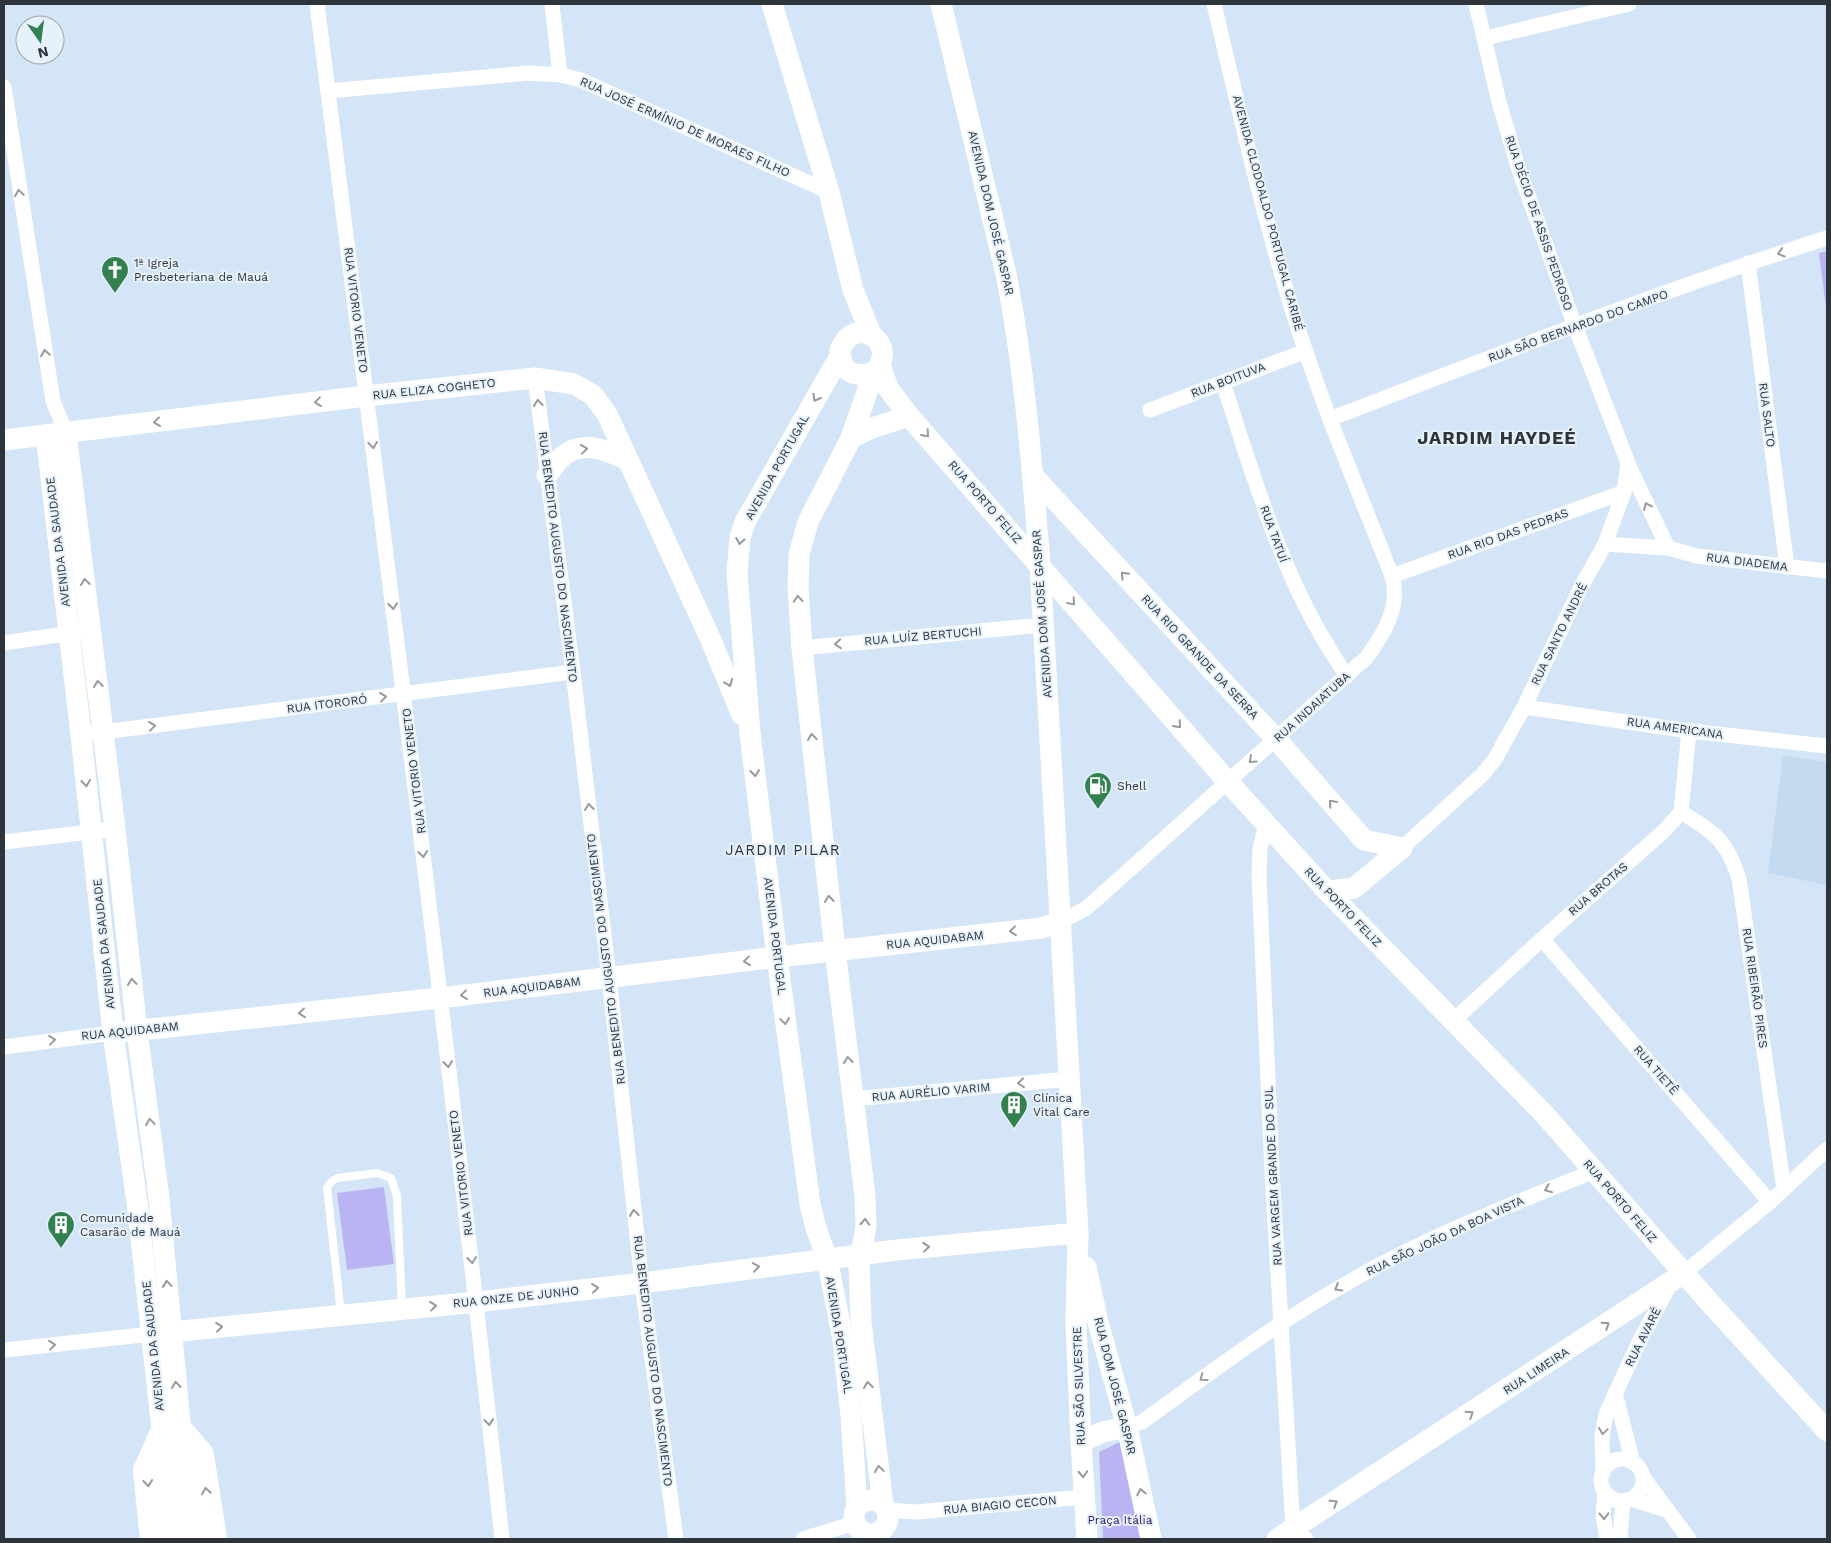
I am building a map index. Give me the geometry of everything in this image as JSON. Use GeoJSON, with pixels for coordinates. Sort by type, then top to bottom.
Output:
{"type":"FeatureCollection","features":[{"type":"Feature","properties":{"kind":"highway"},"geometry":{"type":"LineString","coordinates":[[154,1539],[146,1471],[172,1435],[200,1455],[213,1539]]}},
{"type":"Feature","properties":{"kind":"street","name":"RUA VITORIO VENETO"},"geometry":{"type":"LineString","coordinates":[[317,4],[405,694],[502,1539]]}},
{"type":"Feature","properties":{"kind":"street"},"geometry":{"type":"LineString","coordinates":[[552,4],[560,75]]}},
{"type":"Feature","properties":{"kind":"street","name":"AVENIDA PORTUGAL"},"geometry":{"type":"LineString","coordinates":[[772,4],[829,192],[853,290],[871,334]]}},
{"type":"Feature","properties":{"kind":"street","name":"AVENIDA DOM JOSÉ GASPAR"},"geometry":{"type":"LineString","coordinates":[[942,4],[1015,318],[1033,476],[1040,565],[1078,1232]]}},
{"type":"Feature","properties":{"kind":"street","name":"AVENIDA CLODOALDO PORTUGAL CARIBÉ"},"geometry":{"type":"LineString","coordinates":[[1214,4],[1278,260],[1306,351],[1330,419]]}},
{"type":"Feature","properties":{"kind":"street","name":"RUA DÉCIO DE ASSIS PEDROSO"},"geometry":{"type":"LineString","coordinates":[[1476,4],[1499,102],[1518,167],[1575,326]]}},
{"type":"Feature","properties":{"kind":"street"},"geometry":{"type":"LineString","coordinates":[[1485,38],[1629,4]]}},
{"type":"Feature","properties":{"kind":"street","name":"RUA JOSÉ ERMÍNIO DE MORAES FILHO"},"geometry":{"type":"LineString","coordinates":[[328,91],[529,73],[560,75],[581,80],[829,192]]}},
{"type":"Feature","properties":{"kind":"street","name":"AVENIDA DA SAUDADE"},"geometry":{"type":"LineString","coordinates":[[4,87],[7,132],[53,401],[69,634],[113,1033],[137,1202],[161,1333],[177,1485]]}},
{"type":"Feature","properties":{"kind":"street","name":"RUA SÃO BERNARDO DO CAMPO"},"geometry":{"type":"LineString","coordinates":[[1330,419],[1575,326],[1748,263],[1827,238]]}},
{"type":"Feature","properties":{"kind":"street","name":"RUA SALTO"},"geometry":{"type":"LineString","coordinates":[[1748,263],[1787,567]]}},
{"type":"Feature","properties":{"kind":"street","name":"AVENIDA PORTUGAL"},"geometry":{"type":"LineString","coordinates":[[853,290],[843,347],[745,522],[740,538],[737,573],[750,734],[777,957],[810,1204],[826,1258],[843,1340],[848,1376],[860,1525]]}},
{"type":"Feature","properties":{"kind":"street","name":"RUA SANTO ANDRÉ"},"geometry":{"type":"LineString","coordinates":[[1359,884],[1484,774],[1495,759],[1524,707],[1582,586],[1605,544],[1624,492],[1628,463],[1575,326]]}},
{"type":"Feature","properties":{"kind":"street"},"geometry":{"type":"LineString","coordinates":[[862,332],[871,334],[878,340],[882,348],[883,357],[877,368],[865,375],[856,375],[848,371],[842,364],[843,347],[853,334],[862,332]]}},
{"type":"Feature","properties":{"kind":"street","name":"RUA BOITUVA"},"geometry":{"type":"LineString","coordinates":[[1150,410],[1306,351]]}},
{"type":"Feature","properties":{"kind":"street","name":"AVENIDA PORTUGAL"},"geometry":{"type":"LineString","coordinates":[[877,368],[851,438],[808,522],[799,554],[798,588],[802,648],[866,1213],[866,1226],[859,1266],[861,1322],[886,1520]]}},
{"type":"Feature","properties":{"kind":"street","name":"RUA PORTO FELIZ"},"geometry":{"type":"LineString","coordinates":[[877,368],[888,388],[909,416],[1228,782],[1327,891],[1546,1115],[1594,1171],[1678,1278],[1827,1431]]}},
{"type":"Feature","properties":{"kind":"street","name":"RUA ELIZA COGHETO"},"geometry":{"type":"LineString","coordinates":[[4,440],[366,396],[535,378],[574,384],[593,395],[607,414],[710,638],[750,734]]}},
{"type":"Feature","properties":{"kind":"street","name":"RUA BENEDITO AUGUSTO DO NASCIMENTO"},"geometry":{"type":"LineString","coordinates":[[535,378],[573,672],[609,977],[642,1283],[676,1539]]}},
{"type":"Feature","properties":{"kind":"street","name":"RUA TATUÍ"},"geometry":{"type":"LineString","coordinates":[[1223,382],[1274,536],[1294,584],[1315,627],[1347,676]]}},
{"type":"Feature","properties":{"kind":"street"},"geometry":{"type":"LineString","coordinates":[[851,438],[872,428],[909,416]]}},
{"type":"Feature","properties":{"kind":"street","name":"RUA INDAIATUBA"},"geometry":{"type":"LineString","coordinates":[[1060,922],[1085,909],[1367,658],[1380,640],[1389,620],[1394,602],[1395,586],[1330,419]]}},
{"type":"Feature","properties":{"kind":"street","name":"AVENIDA DA SAUDADE"},"geometry":{"type":"LineString","coordinates":[[56,434],[92,630],[116,829],[137,1031],[159,1198],[161,1333]]}},
{"type":"Feature","properties":{"kind":"street"},"geometry":{"type":"LineString","coordinates":[[547,475],[564,456],[574,450],[587,448],[602,449],[628,460]]}},
{"type":"Feature","properties":{"kind":"street"},"geometry":{"type":"LineString","coordinates":[[1628,463],[1668,548]]}},
{"type":"Feature","properties":{"kind":"street","name":"RUA RIO GRANDE DA SERRA"},"geometry":{"type":"LineString","coordinates":[[1033,476],[1276,739],[1364,840]]}},
{"type":"Feature","properties":{"kind":"street","name":"RUA RIO DAS PEDRAS"},"geometry":{"type":"LineString","coordinates":[[1392,576],[1624,492]]}},
{"type":"Feature","properties":{"kind":"street","name":"RUA DIADEMA"},"geometry":{"type":"LineString","coordinates":[[1605,544],[1668,548],[1697,556],[1827,571]]}},
{"type":"Feature","properties":{"kind":"street","name":"RUA LUÍZ BERTUCHI"},"geometry":{"type":"LineString","coordinates":[[802,648],[1043,625]]}},
{"type":"Feature","properties":{"kind":"street"},"geometry":{"type":"LineString","coordinates":[[4,643],[92,630]]}},
{"type":"Feature","properties":{"kind":"street"},"geometry":{"type":"LineString","coordinates":[[710,638],[732,645],[743,645]]}},
{"type":"Feature","properties":{"kind":"street","name":"RUA ITORORÓ"},"geometry":{"type":"LineString","coordinates":[[81,735],[573,672]]}},
{"type":"Feature","properties":{"kind":"street","name":"RUA AMERICANA"},"geometry":{"type":"LineString","coordinates":[[1524,707],[1690,731],[1827,746]]}},
{"type":"Feature","properties":{"kind":"street"},"geometry":{"type":"LineString","coordinates":[[1681,812],[1690,731]]}},
{"type":"Feature","properties":{"kind":"street","name":"RUA BROTAS"},"geometry":{"type":"LineString","coordinates":[[1454,1020],[1664,831],[1681,812]]}},
{"type":"Feature","properties":{"kind":"street","name":"RUA RIBEIRÃO PIRES"},"geometry":{"type":"LineString","coordinates":[[1681,812],[1721,840],[1732,857],[1739,879],[1784,1189]]}},
{"type":"Feature","properties":{"kind":"street","name":"RUA VARGEM GRANDE DO SUL"},"geometry":{"type":"LineString","coordinates":[[1266,824],[1260,849],[1259,894],[1292,1536]]}},
{"type":"Feature","properties":{"kind":"street"},"geometry":{"type":"LineString","coordinates":[[4,842],[116,829]]}},
{"type":"Feature","properties":{"kind":"street"},"geometry":{"type":"LineString","coordinates":[[1359,924],[1359,884],[1364,840],[1402,848]]}},
{"type":"Feature","properties":{"kind":"street"},"geometry":{"type":"LineString","coordinates":[[1327,891],[1359,884]]}},
{"type":"Feature","properties":{"kind":"street","name":"RUA AQUIDABAM"},"geometry":{"type":"LineString","coordinates":[[4,1047],[113,1033],[440,998],[835,950],[1042,928],[1060,922]]}},
{"type":"Feature","properties":{"kind":"street","name":"RUA TIETÊ"},"geometry":{"type":"LineString","coordinates":[[1542,939],[1770,1202]]}},
{"type":"Feature","properties":{"kind":"street","name":"RUA AURÉLIO VARIM"},"geometry":{"type":"LineString","coordinates":[[853,1099],[1070,1079]]}},
{"type":"Feature","properties":{"kind":"street","name":"RUA LIMEIRA"},"geometry":{"type":"LineString","coordinates":[[1292,1536],[1678,1278],[1770,1202],[1827,1149]]}},
{"type":"Feature","properties":{"kind":"street","name":"RUA SÃO JOÃO DA BOA VISTA"},"geometry":{"type":"LineString","coordinates":[[1127,1427],[1142,1422],[1282,1321],[1350,1281],[1404,1253],[1594,1171]]}},
{"type":"Feature","properties":{"kind":"street","name":"RUA ONZE DE JUNHO"},"geometry":{"type":"LineString","coordinates":[[4,1350],[476,1302],[642,1283],[860,1254],[1078,1232]]}},
{"type":"Feature","properties":{"kind":"street","name":"RUA DOM JOSÉ GASPAR"},"geometry":{"type":"LineString","coordinates":[[1078,1232],[1098,1322],[1127,1427],[1151,1539]]}},
{"type":"Feature","properties":{"kind":"street","name":"RUA SÃO SILVESTRE"},"geometry":{"type":"LineString","coordinates":[[1078,1232],[1076,1325],[1084,1497],[1088,1539]]}},
{"type":"Feature","properties":{"kind":"street","name":"RUA AVARÉ"},"geometry":{"type":"LineString","coordinates":[[1603,1472],[1603,1427],[1606,1414],[1640,1340],[1678,1278]]}},
{"type":"Feature","properties":{"kind":"street"},"geometry":{"type":"LineString","coordinates":[[1615,1393],[1633,1462],[1666,1510],[1689,1539]]}},
{"type":"Feature","properties":{"kind":"street"},"geometry":{"type":"LineString","coordinates":[[1081,1442],[1103,1432],[1127,1427]]}},
{"type":"Feature","properties":{"kind":"street"},"geometry":{"type":"LineString","coordinates":[[1607,1539],[1603,1515],[1605,1492],[1602,1485],[1603,1472],[1607,1466],[1620,1459],[1633,1462]]}},
{"type":"Feature","properties":{"kind":"street"},"geometry":{"type":"LineString","coordinates":[[1620,1539],[1627,1500],[1640,1490],[1643,1477]]}},
{"type":"Feature","properties":{"kind":"street"},"geometry":{"type":"LineString","coordinates":[[174,1539],[177,1485]]}},
{"type":"Feature","properties":{"kind":"street"},"geometry":{"type":"LineString","coordinates":[[177,1485],[193,1539]]}},
{"type":"Feature","properties":{"kind":"street"},"geometry":{"type":"LineString","coordinates":[[1605,1492],[1616,1500],[1627,1500],[1666,1510]]}},
{"type":"Feature","properties":{"kind":"street","name":"RUA BIAGIO CECON"},"geometry":{"type":"LineString","coordinates":[[886,1520],[916,1512],[1084,1497]]}},
{"type":"Feature","properties":{"kind":"street"},"geometry":{"type":"LineString","coordinates":[[802,1539],[860,1525],[873,1534],[878,1532],[886,1520],[878,1501],[867,1500],[860,1525]]}},
{"type":"Feature","properties":{"kind":"lane"},"geometry":{"type":"LineString","coordinates":[[342,1315],[327,1188],[337,1178],[378,1173],[391,1178],[396,1196],[403,1309]]}},
{"type":"Feature","properties":{"kind":"shaded area"},"geometry":{"type":"Polygon","coordinates":[[[1783,755],[1827,762],[1827,885],[1768,873],[1783,755]]]}},
{"type":"Feature","properties":{"kind":"green space"},"geometry":{"type":"Polygon","coordinates":[[[1827,251],[1827,315],[1819,253],[1827,251]]]}},
{"type":"Feature","properties":{"kind":"green space"},"geometry":{"type":"Polygon","coordinates":[[[384,1187],[394,1264],[347,1270],[337,1193],[384,1187]]]}},
{"type":"Feature","properties":{"kind":"green space","name":"Praça Itália"},"geometry":{"type":"Polygon","coordinates":[[[1120,1442],[1142,1539],[1103,1539],[1099,1452],[1120,1442]]]}},
{"type":"Feature","properties":{"kind":"place","name":"1ª Igreja Presbeteriana de Mauá"},"geometry":{"type":"Point","coordinates":[115,294]}},
{"type":"Feature","properties":{"kind":"place","name":"Shell"},"geometry":{"type":"Point","coordinates":[1098,810]}},
{"type":"Feature","properties":{"kind":"place","name":"Clínica Vital Care"},"geometry":{"type":"Point","coordinates":[1014,1129]}},
{"type":"Feature","properties":{"kind":"place","name":"Comunidade Casarão de Mauá"},"geometry":{"type":"Point","coordinates":[61,1249]}},
{"type":"Feature","properties":{"kind":"district","name":"JARDIM HAYDEÉ"},"geometry":{"type":"Point","coordinates":[1497,438]}},
{"type":"Feature","properties":{"kind":"district","name":"JARDIM PILAR"},"geometry":{"type":"Point","coordinates":[783,850]}}]}
